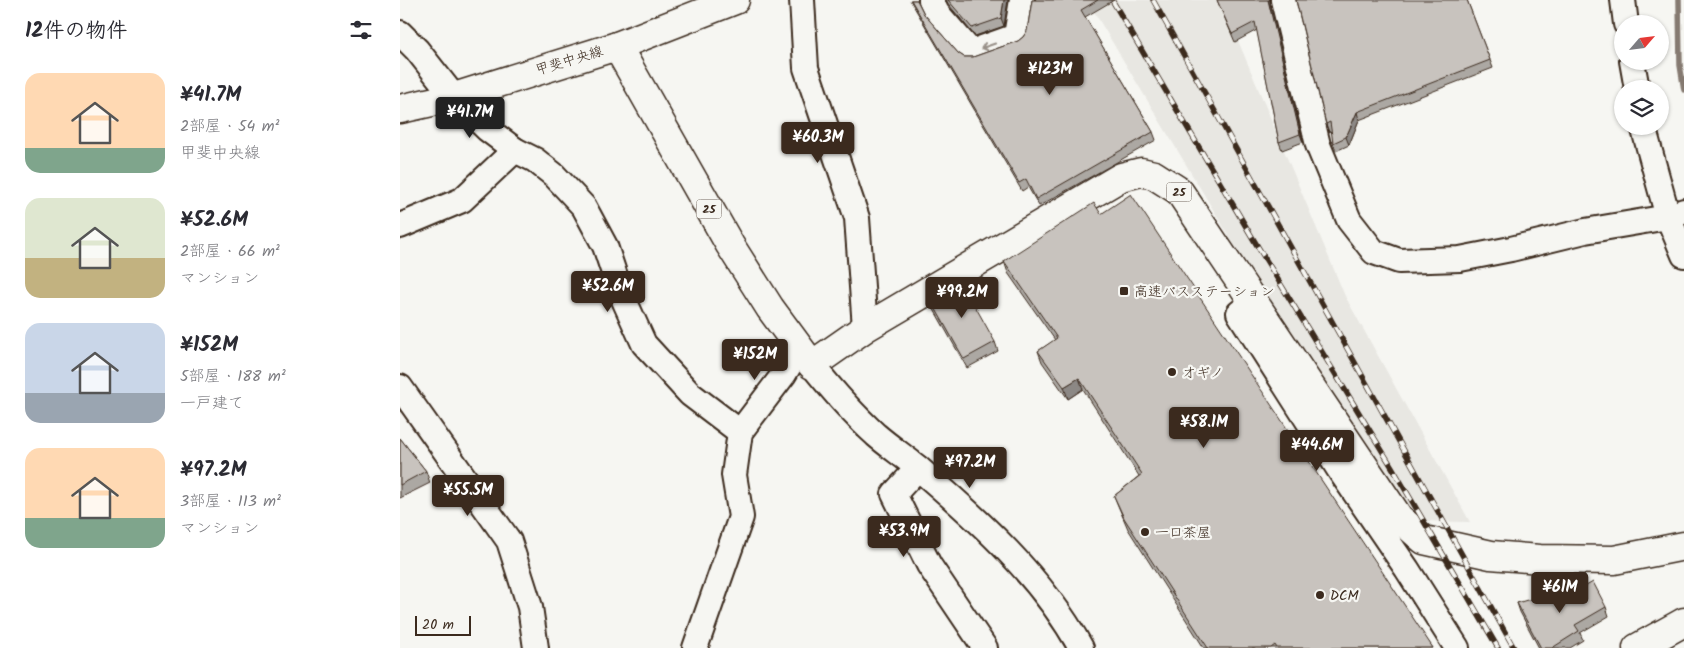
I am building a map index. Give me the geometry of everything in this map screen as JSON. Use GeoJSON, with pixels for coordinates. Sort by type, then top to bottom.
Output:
{"type":"FeatureCollection","features":[{"type":"Feature","properties":{"kind":"main road","name":"甲斐中央線"},"geometry":{"type":"LineString","coordinates":[[400,109],[454,97],[616,46],[735,0]]}},
{"type":"Feature","properties":{"kind":"main road","name":"25"},"geometry":{"type":"LineString","coordinates":[[616,46],[730,245],[805,357],[865,328],[1121,178],[1141,172],[1154,174],[1179,191],[1399,518],[1424,540],[1491,555],[1540,559],[1614,560],[1684,546]]}},
{"type":"Feature","properties":{"kind":"main road"},"geometry":{"type":"LineString","coordinates":[[1636,648],[1684,622]]}},
{"type":"Feature","properties":{"kind":"street"},"geometry":{"type":"LineString","coordinates":[[802,0],[806,68],[857,218],[865,328]]}},
{"type":"Feature","properties":{"kind":"street"},"geometry":{"type":"LineString","coordinates":[[931,0],[937,13],[971,52],[1016,36],[1022,0]]}},
{"type":"Feature","properties":{"kind":"street"},"geometry":{"type":"LineString","coordinates":[[1282,0],[1318,145],[1349,220],[1374,252],[1399,261],[1460,259],[1676,214]]}},
{"type":"Feature","properties":{"kind":"street"},"geometry":{"type":"LineString","coordinates":[[1623,0],[1625,15]]}},
{"type":"Feature","properties":{"kind":"street"},"geometry":{"type":"LineString","coordinates":[[400,33],[417,50],[454,97],[487,129],[514,150],[535,160],[554,175],[584,206],[606,246],[620,291],[644,344],[690,394],[740,432]]}},
{"type":"Feature","properties":{"kind":"street"},"geometry":{"type":"LineString","coordinates":[[1646,135],[1676,214],[1684,255]]}},
{"type":"Feature","properties":{"kind":"street"},"geometry":{"type":"LineString","coordinates":[[400,226],[462,200],[514,150]]}},
{"type":"Feature","properties":{"kind":"street"},"geometry":{"type":"LineString","coordinates":[[1253,302],[1239,312],[1340,471],[1407,569],[1457,648]]}},
{"type":"Feature","properties":{"kind":"street"},"geometry":{"type":"LineString","coordinates":[[695,648],[741,517],[734,475],[740,432],[784,374],[805,357],[838,396],[877,436],[918,468],[983,526],[1030,574],[1073,632],[1081,648]]}},
{"type":"Feature","properties":{"kind":"street"},"geometry":{"type":"LineString","coordinates":[[400,387],[509,541],[530,607],[536,648]]}},
{"type":"Feature","properties":{"kind":"street"},"geometry":{"type":"LineString","coordinates":[[918,468],[894,494],[929,565],[985,648]]}},
{"type":"Feature","properties":{"kind":"shaded area"},"geometry":{"type":"Polygon","coordinates":[[[1087,0],[1221,0],[1345,296],[1470,522],[1415,521],[1235,246],[1087,0]]]}},
{"type":"Feature","properties":{"kind":"building"},"geometry":{"type":"Polygon","coordinates":[[[911,0],[917,0],[924,14],[958,53],[964,57],[973,57],[1018,41],[1023,37],[1027,31],[1032,0],[1098,0],[1081,10],[1153,132],[1036,199],[1026,179],[1019,183],[911,0]]]}},
{"type":"Feature","properties":{"kind":"building"},"geometry":{"type":"Polygon","coordinates":[[[948,0],[1004,0],[1001,18],[972,28],[948,0]]]}},
{"type":"Feature","properties":{"kind":"building"},"geometry":{"type":"Polygon","coordinates":[[[1217,0],[1268,0],[1300,134],[1279,142],[1255,22],[1232,34],[1217,0]]]}},
{"type":"Feature","properties":{"kind":"building"},"geometry":{"type":"Polygon","coordinates":[[[1296,0],[1467,0],[1490,60],[1357,112],[1346,137],[1333,143],[1330,122],[1326,124],[1296,0]]]}},
{"type":"Feature","properties":{"kind":"building"},"geometry":{"type":"Polygon","coordinates":[[[1131,194],[1433,648],[1277,648],[1275,645],[1271,648],[1208,648],[1124,518],[1114,496],[1142,474],[1079,378],[1064,387],[1038,351],[1057,338],[1004,261],[1094,203],[1101,214],[1131,194]]]}},
{"type":"Feature","properties":{"kind":"building"},"geometry":{"type":"Polygon","coordinates":[[[960,279],[995,342],[964,359],[929,297],[960,279]]]}},
{"type":"Feature","properties":{"kind":"building"},"geometry":{"type":"Polygon","coordinates":[[[400,438],[426,471],[400,485],[400,438]]]}},
{"type":"Feature","properties":{"kind":"building"},"geometry":{"type":"Polygon","coordinates":[[[1593,582],[1606,607],[1575,625],[1579,631],[1552,648],[1541,648],[1517,603],[1558,591],[1562,600],[1593,582]]]}},
{"type":"Feature","properties":{"kind":"waterway"},"geometry":{"type":"LineString","coordinates":[[1679,0],[1680,65],[1684,90]]}},
{"type":"Feature","properties":{"kind":"railway"},"geometry":{"type":"LineString","coordinates":[[1112,0],[1258,247],[1392,467],[1498,648]]}},
{"type":"Feature","properties":{"kind":"railway"},"geometry":{"type":"LineString","coordinates":[[1153,0],[1514,648]]}},
{"type":"Feature","properties":{"kind":"place","name":"高速バスステーション"},"geometry":{"type":"Point","coordinates":[1124,291]}},
{"type":"Feature","properties":{"kind":"place","name":"オギノ"},"geometry":{"type":"Point","coordinates":[1172,372]}},
{"type":"Feature","properties":{"kind":"place","name":"一口茶屋"},"geometry":{"type":"Point","coordinates":[1145,532]}},
{"type":"Feature","properties":{"kind":"place","name":"DCM"},"geometry":{"type":"Point","coordinates":[1320,595]}}]}
